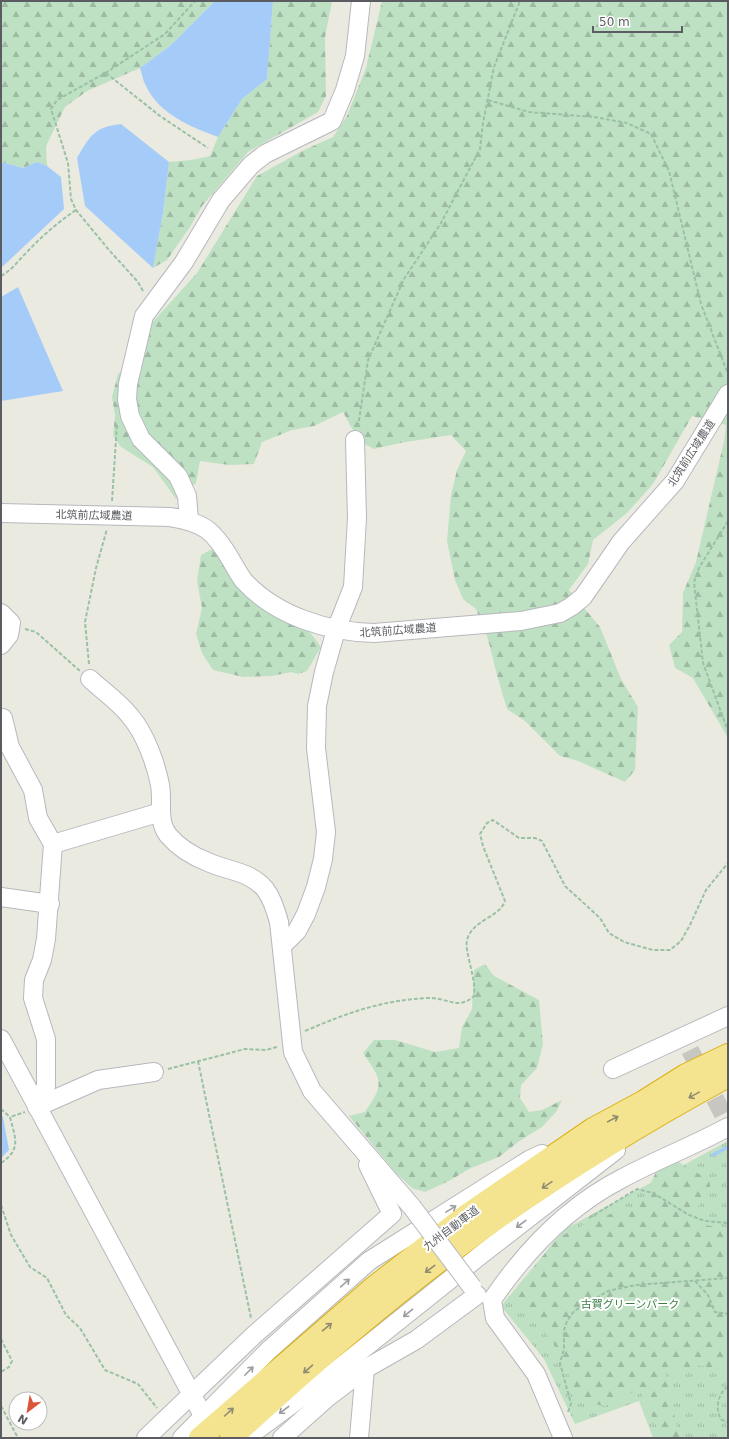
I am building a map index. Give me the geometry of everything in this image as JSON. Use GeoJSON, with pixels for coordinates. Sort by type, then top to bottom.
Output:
{"type":"FeatureCollection","features":[{"type":"Feature","properties":{"kind":"highway","name":"九州自動車道"},"geometry":{"type":"LineString","coordinates":[[200,1438],[372,1290],[467,1215],[593,1129],[643,1102],[686,1076],[728,1055]]}},
{"type":"Feature","properties":{"kind":"highway","name":"九州自動車道"},"geometry":{"type":"LineString","coordinates":[[231,1438],[392,1298],[493,1221],[577,1165],[661,1113],[728,1076]]}},
{"type":"Feature","properties":{"kind":"street"},"geometry":{"type":"LineString","coordinates":[[189,520],[187,496],[178,476],[142,438],[130,416],[127,398],[128,384],[142,322],[149,308],[184,262],[221,200],[251,165],[265,154],[332,120],[345,90],[355,56],[361,1]]}},
{"type":"Feature","properties":{"kind":"street","name":"北筑前広域農道"},"geometry":{"type":"LineString","coordinates":[[1,513],[170,517],[189,520],[199,524],[215,535],[243,580],[256,592],[279,608],[304,620],[336,630],[354,633],[374,633],[521,621],[560,612],[583,598],[620,542],[675,481],[728,394]]}},
{"type":"Feature","properties":{"kind":"street"},"geometry":{"type":"LineString","coordinates":[[282,946],[297,931],[306,914],[316,887],[323,859],[326,832],[316,748],[317,706],[324,672],[336,630],[353,587],[357,518],[355,440]]}},
{"type":"Feature","properties":{"kind":"street"},"geometry":{"type":"LineString","coordinates":[[1,645],[9,635],[6,618]]}},
{"type":"Feature","properties":{"kind":"street"},"geometry":{"type":"LineString","coordinates":[[90,679],[130,716],[142,733],[160,783],[162,797],[161,812],[167,834],[182,850],[209,863],[251,877],[263,886],[274,907],[279,922],[293,1040],[293,1052],[312,1091],[336,1120],[357,1141],[412,1207],[480,1294],[536,1374],[561,1432]]}},
{"type":"Feature","properties":{"kind":"street"},"geometry":{"type":"LineString","coordinates":[[2,713],[10,747],[33,790],[38,818],[53,844],[50,904],[46,939],[42,960],[34,980],[33,998],[46,1039],[46,1086],[37,1107]]}},
{"type":"Feature","properties":{"kind":"street"},"geometry":{"type":"LineString","coordinates":[[53,844],[161,812]]}},
{"type":"Feature","properties":{"kind":"street"},"geometry":{"type":"LineString","coordinates":[[1,897],[50,904]]}},
{"type":"Feature","properties":{"kind":"street"},"geometry":{"type":"LineString","coordinates":[[613,1069],[687,1042],[728,1016]]}},
{"type":"Feature","properties":{"kind":"street"},"geometry":{"type":"LineString","coordinates":[[1,1039],[200,1410]]}},
{"type":"Feature","properties":{"kind":"street"},"geometry":{"type":"LineString","coordinates":[[37,1107],[98,1080],[154,1072]]}},
{"type":"Feature","properties":{"kind":"street"},"geometry":{"type":"LineString","coordinates":[[246,1438],[318,1385],[661,1113]]}},
{"type":"Feature","properties":{"kind":"street"},"geometry":{"type":"LineString","coordinates":[[282,1438],[328,1397],[365,1369],[416,1340],[480,1294],[528,1252],[568,1213],[620,1179],[728,1127]]}},
{"type":"Feature","properties":{"kind":"street"},"geometry":{"type":"LineString","coordinates":[[182,1438],[269,1350],[369,1261],[529,1160],[593,1129]]}},
{"type":"Feature","properties":{"kind":"street"},"geometry":{"type":"LineString","coordinates":[[146,1438],[164,1418],[254,1335],[392,1214],[357,1141]]}},
{"type":"Feature","properties":{"kind":"street"},"geometry":{"type":"LineString","coordinates":[[359,1438],[365,1369]]}},
{"type":"Feature","properties":{"kind":"path"},"geometry":{"type":"LineString","coordinates":[[149,308],[146,296],[138,282],[76,210],[71,199],[68,163],[51,109],[58,100],[105,73],[165,34],[195,1]]}},
{"type":"Feature","properties":{"kind":"path"},"geometry":{"type":"LineString","coordinates":[[355,440],[368,360],[404,279],[441,223],[480,150],[483,123],[494,67],[520,1]]}},
{"type":"Feature","properties":{"kind":"path"},"geometry":{"type":"LineString","coordinates":[[105,73],[160,116],[208,148]]}},
{"type":"Feature","properties":{"kind":"path"},"geometry":{"type":"LineString","coordinates":[[488,100],[529,112],[594,117],[627,123],[651,134],[669,171],[701,304],[728,374]]}},
{"type":"Feature","properties":{"kind":"path"},"geometry":{"type":"LineString","coordinates":[[1,276],[10,271],[26,252],[63,219],[76,210]]}},
{"type":"Feature","properties":{"kind":"path"},"geometry":{"type":"LineString","coordinates":[[90,679],[85,622],[109,516]]}},
{"type":"Feature","properties":{"kind":"path"},"geometry":{"type":"LineString","coordinates":[[728,521],[699,568],[694,582],[703,663],[728,731]]}},
{"type":"Feature","properties":{"kind":"path"},"geometry":{"type":"LineString","coordinates":[[6,618],[36,632],[90,679]]}},
{"type":"Feature","properties":{"kind":"path"},"geometry":{"type":"LineString","coordinates":[[154,1072],[245,1049],[266,1050],[293,1040],[348,1012],[392,1001],[430,998],[461,1004],[468,1002],[474,996],[466,941],[474,926],[503,906],[505,901],[483,846],[480,834],[487,823],[493,820],[519,838],[535,838],[542,842],[565,886],[600,918],[609,933],[624,942],[653,950],[670,950],[681,941],[706,890],[728,863]]}},
{"type":"Feature","properties":{"kind":"path"},"geometry":{"type":"LineString","coordinates":[[198,1061],[254,1335]]}},
{"type":"Feature","properties":{"kind":"path"},"geometry":{"type":"LineString","coordinates":[[10,1117],[37,1107]]}},
{"type":"Feature","properties":{"kind":"path"},"geometry":{"type":"LineString","coordinates":[[1,1109],[10,1117],[16,1143],[13,1154],[2,1163],[1,1167]]}},
{"type":"Feature","properties":{"kind":"path"},"geometry":{"type":"LineString","coordinates":[[568,1213],[583,1222],[637,1189],[653,1193],[689,1215],[704,1221],[728,1223]]}},
{"type":"Feature","properties":{"kind":"path"},"geometry":{"type":"LineString","coordinates":[[1,1205],[11,1235],[30,1267],[46,1278],[66,1315],[80,1328],[105,1370],[138,1384],[164,1418]]}},
{"type":"Feature","properties":{"kind":"path"},"geometry":{"type":"LineString","coordinates":[[561,1432],[571,1404],[560,1363],[564,1349],[564,1330],[567,1321],[574,1310],[608,1291],[636,1285],[728,1278]]}},
{"type":"Feature","properties":{"kind":"path"},"geometry":{"type":"LineString","coordinates":[[695,1281],[708,1295],[714,1312],[728,1314]]}},
{"type":"Feature","properties":{"kind":"path"},"geometry":{"type":"LineString","coordinates":[[1,1339],[12,1360],[9,1367],[1,1372]]}},
{"type":"Feature","properties":{"kind":"path"},"geometry":{"type":"LineString","coordinates":[[728,1387],[723,1389],[720,1394],[718,1411],[722,1420],[728,1422]]}},
{"type":"Feature","properties":{"kind":"path"},"geometry":{"type":"LineString","coordinates":[[1,1406],[18,1438]]}},
{"type":"Feature","properties":{"kind":"green space"},"geometry":{"type":"Polygon","coordinates":[[[1,1],[215,1],[170,46],[140,68],[87,91],[65,107],[46,146],[47,166],[37,162],[23,168],[1,162],[1,1]]]}},
{"type":"Feature","properties":{"kind":"green space"},"geometry":{"type":"Polygon","coordinates":[[[273,1],[332,1],[325,37],[326,96],[318,112],[248,152],[202,206],[190,227],[167,260],[153,268],[163,213],[169,162],[191,160],[210,156],[218,137],[242,99],[267,79],[273,1]]]}},
{"type":"Feature","properties":{"kind":"green space"},"geometry":{"type":"Polygon","coordinates":[[[382,1],[728,1],[728,738],[693,678],[675,668],[669,645],[682,632],[683,593],[696,562],[724,441],[726,425],[692,416],[653,484],[627,513],[593,540],[588,564],[569,590],[600,627],[621,679],[638,707],[635,770],[625,782],[578,761],[560,756],[525,721],[507,709],[488,639],[476,609],[463,599],[455,580],[447,541],[451,495],[457,470],[466,451],[451,435],[400,443],[374,449],[359,441],[343,412],[314,426],[292,430],[262,442],[254,464],[229,465],[200,461],[196,483],[176,499],[153,467],[121,447],[113,436],[115,415],[112,397],[118,374],[141,351],[150,325],[197,273],[257,176],[302,151],[333,137],[347,116],[366,68],[382,1]]]}},
{"type":"Feature","properties":{"kind":"green space"},"geometry":{"type":"Polygon","coordinates":[[[214,548],[235,585],[254,603],[277,617],[309,631],[321,647],[307,671],[298,674],[291,672],[272,676],[243,677],[213,670],[202,653],[196,634],[202,608],[197,581],[201,555],[214,548]]]}},
{"type":"Feature","properties":{"kind":"green space"},"geometry":{"type":"Polygon","coordinates":[[[485,964],[494,976],[539,1000],[543,1044],[537,1068],[521,1085],[520,1098],[529,1112],[542,1110],[562,1100],[556,1112],[542,1127],[521,1140],[499,1157],[469,1169],[449,1181],[425,1192],[412,1188],[395,1172],[349,1116],[365,1112],[378,1088],[379,1082],[377,1076],[363,1053],[374,1040],[395,1040],[435,1052],[459,1048],[462,1027],[472,1009],[474,970],[485,964]]]}},
{"type":"Feature","properties":{"kind":"green space","name":"古賀グリーンパーク"},"geometry":{"type":"Polygon","coordinates":[[[728,1141],[728,1438],[653,1438],[639,1401],[575,1424],[544,1359],[501,1306],[565,1229],[728,1141]]]}},
{"type":"Feature","properties":{"kind":"green space","name":"古賀グリーンパーク"},"geometry":{"type":"Polygon","coordinates":[[[677,1161],[709,1180],[711,1192],[692,1213],[705,1225],[728,1229],[728,1371],[697,1365],[665,1373],[679,1436],[684,1438],[662,1438],[639,1389],[605,1406],[577,1401],[570,1379],[557,1348],[529,1311],[513,1302],[553,1243],[581,1226],[608,1215],[640,1205],[657,1170],[677,1161]]]}},
{"type":"Feature","properties":{"kind":"water"},"geometry":{"type":"Polygon","coordinates":[[[215,1],[273,1],[267,79],[242,99],[218,137],[197,129],[167,112],[152,96],[145,84],[140,68],[170,46],[215,1]]]}},
{"type":"Feature","properties":{"kind":"water"},"geometry":{"type":"Polygon","coordinates":[[[121,124],[169,162],[163,213],[153,268],[85,206],[77,158],[90,138],[99,130],[112,125],[121,124]]]}},
{"type":"Feature","properties":{"kind":"water"},"geometry":{"type":"Polygon","coordinates":[[[1,162],[23,168],[37,162],[47,166],[61,177],[64,209],[1,268],[1,162]]]}},
{"type":"Feature","properties":{"kind":"water"},"geometry":{"type":"Polygon","coordinates":[[[18,287],[63,391],[1,401],[1,297],[18,287]]]}},
{"type":"Feature","properties":{"kind":"water"},"geometry":{"type":"Polygon","coordinates":[[[1,1115],[3,1117],[9,1150],[1,1158],[1,1115]]]}},
{"type":"Feature","properties":{"kind":"waterway"},"geometry":{"type":"LineString","coordinates":[[713,1155],[728,1147]]}},
{"type":"Feature","properties":{"kind":"tunnel"},"geometry":{"type":"LineString","coordinates":[[690,1050],[728,1124]]}}]}
